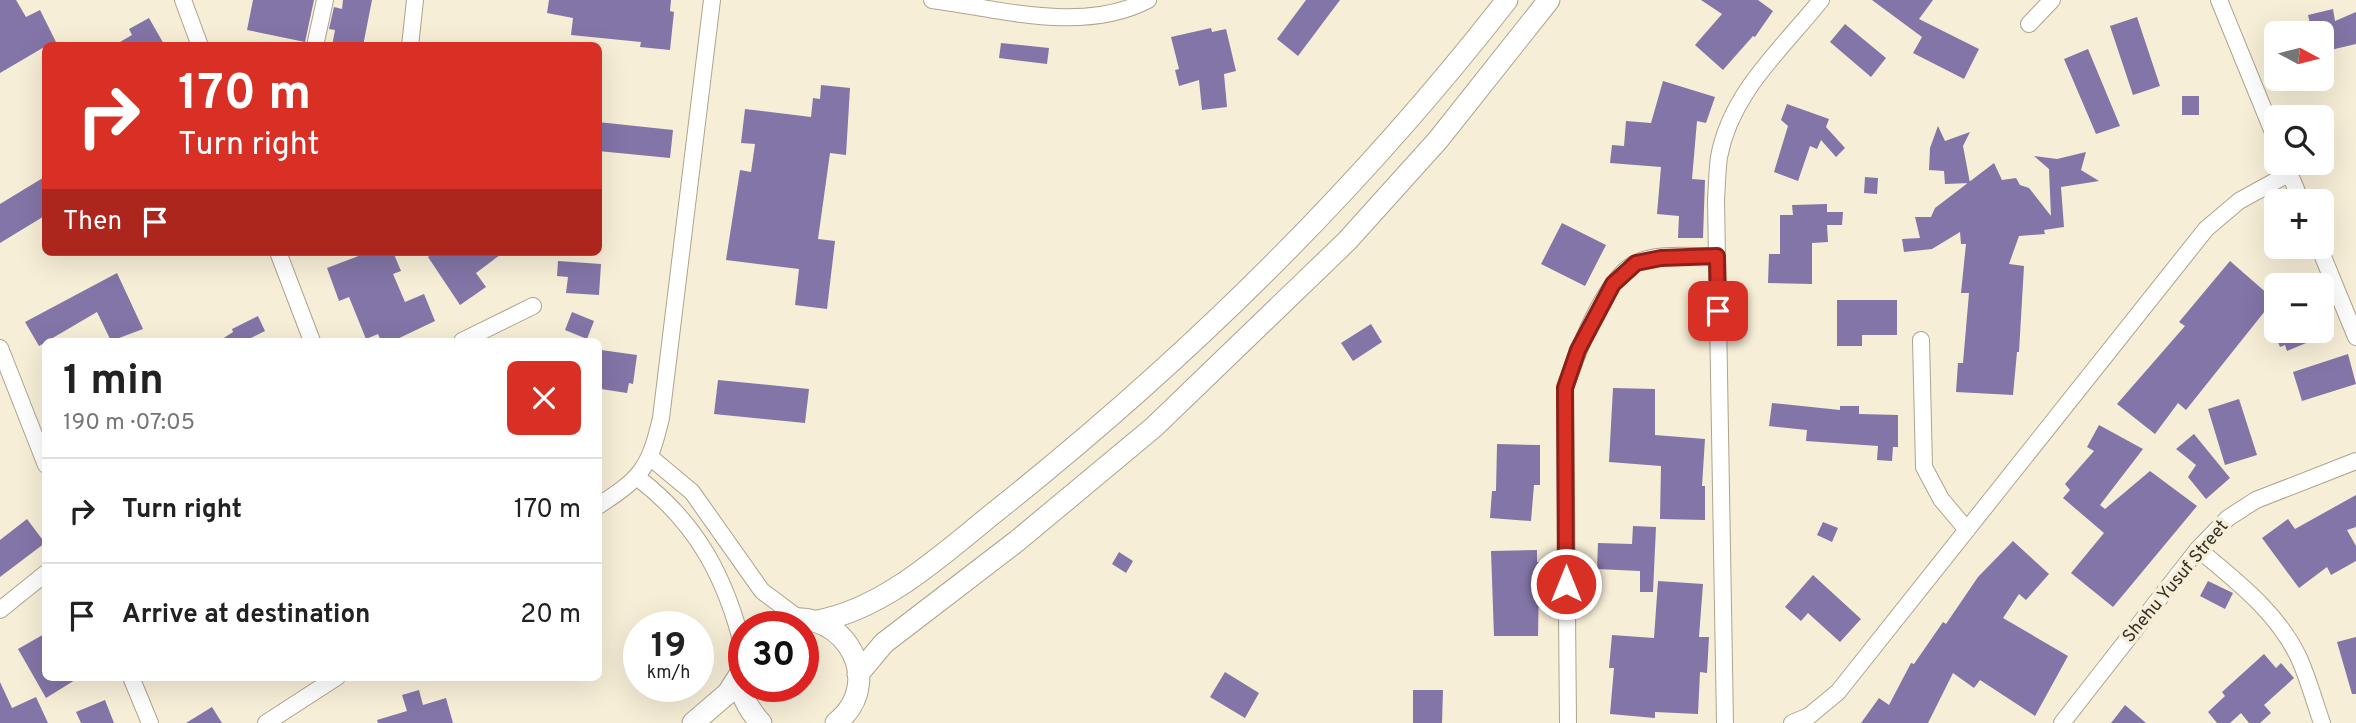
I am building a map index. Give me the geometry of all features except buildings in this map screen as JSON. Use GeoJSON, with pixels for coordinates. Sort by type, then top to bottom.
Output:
{"type":"FeatureCollection","features":[{"type":"Feature","properties":{"kind":"main road"},"geometry":{"type":"LineString","coordinates":[[819,617],[852,612],[901,583],[1046,471],[1144,388],[1250,290],[1345,191],[1462,57],[1507,0]]}},
{"type":"Feature","properties":{"kind":"main road"},"geometry":{"type":"LineString","coordinates":[[858,674],[884,643],[1017,541],[1154,427],[1347,241],[1438,140],[1549,0]]}},
{"type":"Feature","properties":{"kind":"main road"},"geometry":{"type":"LineString","coordinates":[[819,623],[833,629],[846,641],[855,656],[858,674],[854,698],[837,723]]}},
{"type":"Feature","properties":{"kind":"main road"},"geometry":{"type":"LineString","coordinates":[[693,723],[728,691]]}},
{"type":"Feature","properties":{"kind":"main road"},"geometry":{"type":"LineString","coordinates":[[746,702],[761,723]]}},
{"type":"Feature","properties":{"kind":"street"},"geometry":{"type":"LineString","coordinates":[[183,0],[199,42]]}},
{"type":"Feature","properties":{"kind":"street"},"geometry":{"type":"LineString","coordinates":[[316,42],[325,0]]}},
{"type":"Feature","properties":{"kind":"street"},"geometry":{"type":"LineString","coordinates":[[410,42],[415,0]]}},
{"type":"Feature","properties":{"kind":"street"},"geometry":{"type":"LineString","coordinates":[[602,503],[638,478],[650,457],[661,418],[712,0]]}},
{"type":"Feature","properties":{"kind":"street"},"geometry":{"type":"LineString","coordinates":[[932,0],[1014,5],[1071,18],[1104,15],[1148,0]]}},
{"type":"Feature","properties":{"kind":"street"},"geometry":{"type":"LineString","coordinates":[[1725,723],[1717,256],[1719,156],[1733,116],[1753,79],[1821,0]]}},
{"type":"Feature","properties":{"kind":"street"},"geometry":{"type":"LineString","coordinates":[[2029,24],[2052,0]]}},
{"type":"Feature","properties":{"kind":"street"},"geometry":{"type":"LineString","coordinates":[[2219,0],[2264,110]]}},
{"type":"Feature","properties":{"kind":"street"},"geometry":{"type":"LineString","coordinates":[[1792,723],[1809,716],[1838,692],[2206,229],[2239,201],[2278,175]]}},
{"type":"Feature","properties":{"kind":"street"},"geometry":{"type":"LineString","coordinates":[[280,256],[311,338]]}},
{"type":"Feature","properties":{"kind":"street"},"geometry":{"type":"LineString","coordinates":[[1567,723],[1565,388],[1578,350],[1613,284],[1636,263],[1661,258],[1717,256]]}},
{"type":"Feature","properties":{"kind":"street"},"geometry":{"type":"LineString","coordinates":[[2324,259],[2356,337]]}},
{"type":"Feature","properties":{"kind":"street"},"geometry":{"type":"LineString","coordinates":[[468,338],[533,306]]}},
{"type":"Feature","properties":{"kind":"street"},"geometry":{"type":"LineString","coordinates":[[1921,340],[1924,467],[1941,499],[1967,530]]}},
{"type":"Feature","properties":{"kind":"street"},"geometry":{"type":"LineString","coordinates":[[0,348],[42,455]]}},
{"type":"Feature","properties":{"kind":"street"},"geometry":{"type":"LineString","coordinates":[[650,457],[692,492],[762,591],[795,611]]}},
{"type":"Feature","properties":{"kind":"street","name":"Shehu Yusuf Street"},"geometry":{"type":"LineString","coordinates":[[2062,723],[2198,549],[2228,518],[2256,500],[2356,461]]}},
{"type":"Feature","properties":{"kind":"street"},"geometry":{"type":"LineString","coordinates":[[638,478],[666,499],[683,518],[707,553],[728,595],[733,611]]}},
{"type":"Feature","properties":{"kind":"street"},"geometry":{"type":"LineString","coordinates":[[2198,549],[2253,595],[2280,625],[2298,657],[2322,723]]}},
{"type":"Feature","properties":{"kind":"street"},"geometry":{"type":"LineString","coordinates":[[0,610],[42,576]]}},
{"type":"Feature","properties":{"kind":"street"},"geometry":{"type":"LineString","coordinates":[[133,681],[150,723]]}},
{"type":"Feature","properties":{"kind":"street"},"geometry":{"type":"LineString","coordinates":[[266,723],[287,717],[332,681]]}},
{"type":"Feature","properties":{"kind":"route"},"geometry":{"type":"LineString","coordinates":[[1566,584],[1565,388],[1578,350],[1613,284],[1636,263],[1661,258],[1717,256],[1718,311]]}}]}
